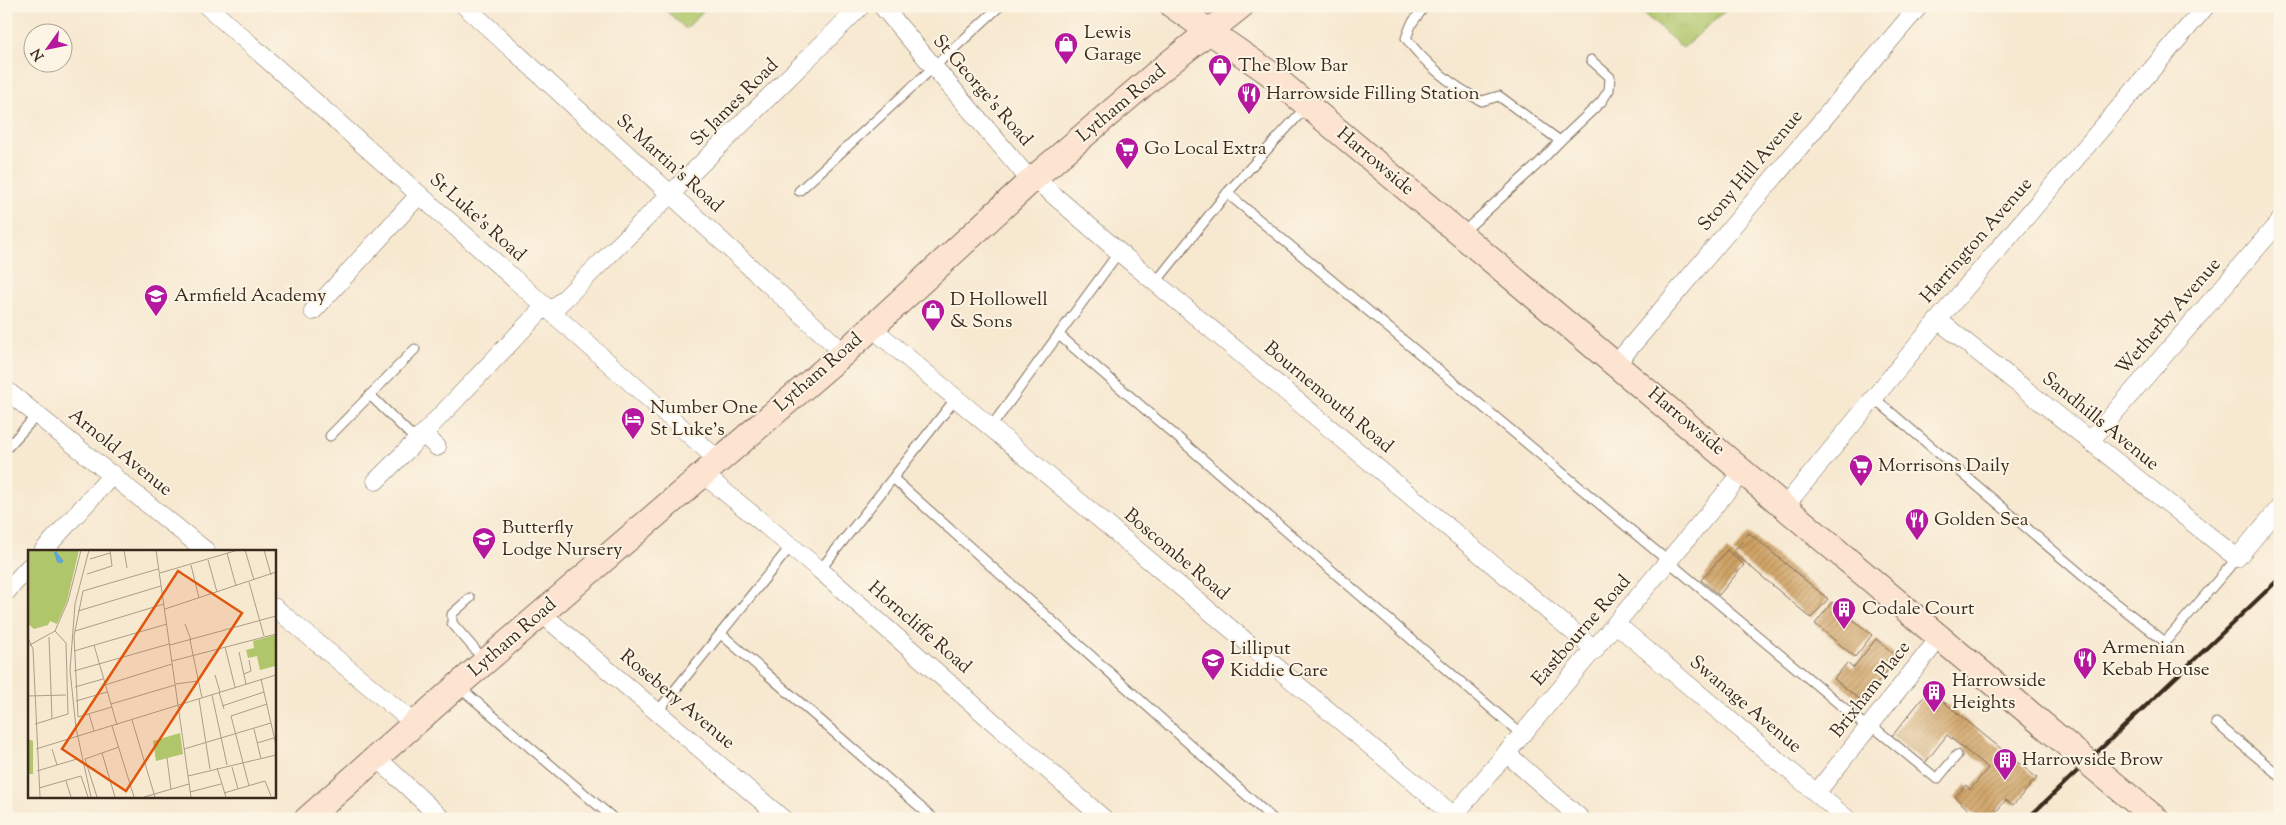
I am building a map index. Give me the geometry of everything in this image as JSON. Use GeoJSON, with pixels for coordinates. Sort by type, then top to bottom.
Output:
{"type":"FeatureCollection","features":[{"type":"Feature","properties":{"kind":"street","name":"St Luke's Road"},"geometry":{"type":"LineString","coordinates":[[207,6],[548,309],[710,467]]}},
{"type":"Feature","properties":{"kind":"street","name":"St Martin's Road"},"geometry":{"type":"LineString","coordinates":[[465,6],[844,353]]}},
{"type":"Feature","properties":{"kind":"street","name":"St James Road"},"geometry":{"type":"LineString","coordinates":[[376,481],[548,309],[672,195],[861,6]]}},
{"type":"Feature","properties":{"kind":"street","name":"St George's Road"},"geometry":{"type":"LineString","coordinates":[[882,6],[1033,179]]}},
{"type":"Feature","properties":{"kind":"street","name":"Harrowside"},"geometry":{"type":"LineString","coordinates":[[1173,6],[1268,72],[1308,105],[2156,819]]}},
{"type":"Feature","properties":{"kind":"street","name":"Lytham Road"},"geometry":{"type":"LineString","coordinates":[[307,819],[457,686],[844,353],[1033,179],[1158,72],[1210,33],[1241,6]]}},
{"type":"Feature","properties":{"kind":"street","name":"Stony Hill Avenue"},"geometry":{"type":"LineString","coordinates":[[1616,364],[1919,6]]}},
{"type":"Feature","properties":{"kind":"street","name":"Harrington Avenue"},"geometry":{"type":"LineString","coordinates":[[1785,506],[1938,320],[2206,6]]}},
{"type":"Feature","properties":{"kind":"street","name":"Bournemouth Road"},"geometry":{"type":"LineString","coordinates":[[1033,179],[1595,650]]}},
{"type":"Feature","properties":{"kind":"street"},"geometry":{"type":"LineString","coordinates":[[313,311],[419,195]]}},
{"type":"Feature","properties":{"kind":"street","name":"Wetherby Avenue"},"geometry":{"type":"LineString","coordinates":[[2090,441],[2280,221]]}},
{"type":"Feature","properties":{"kind":"street","name":"Sandhills Avenue"},"geometry":{"type":"LineString","coordinates":[[1938,320],[2237,558]]}},
{"type":"Feature","properties":{"kind":"street","name":"Boscombe Road"},"geometry":{"type":"LineString","coordinates":[[871,327],[957,397],[1452,817]]}},
{"type":"Feature","properties":{"kind":"street","name":"Arnold Avenue"},"geometry":{"type":"LineString","coordinates":[[6,390],[113,474],[205,550]]}},
{"type":"Feature","properties":{"kind":"street"},"geometry":{"type":"LineString","coordinates":[[420,437],[437,447]]}},
{"type":"Feature","properties":{"kind":"street","name":"Horncliffe Road"},"geometry":{"type":"LineString","coordinates":[[710,467],[791,546],[1104,819]]}},
{"type":"Feature","properties":{"kind":"street","name":"Eastbourne Road"},"geometry":{"type":"LineString","coordinates":[[1452,817],[1595,650],[1744,471]]}},
{"type":"Feature","properties":{"kind":"street"},"geometry":{"type":"LineString","coordinates":[[44,550],[113,474]]}},
{"type":"Feature","properties":{"kind":"street"},"geometry":{"type":"LineString","coordinates":[[2237,558],[2280,507]]}},
{"type":"Feature","properties":{"kind":"street"},"geometry":{"type":"LineString","coordinates":[[6,592],[28,568]]}},
{"type":"Feature","properties":{"kind":"street"},"geometry":{"type":"LineString","coordinates":[[275,608],[415,724]]}},
{"type":"Feature","properties":{"kind":"street","name":"Rosebery Avenue"},"geometry":{"type":"LineString","coordinates":[[542,614],[783,819]]}},
{"type":"Feature","properties":{"kind":"street","name":"Swanage Avenue"},"geometry":{"type":"LineString","coordinates":[[1616,624],[1847,819]]}},
{"type":"Feature","properties":{"kind":"street","name":"Brixham Place"},"geometry":{"type":"LineString","coordinates":[[1817,792],[1940,637]]}},
{"type":"Feature","properties":{"kind":"street"},"geometry":{"type":"LineString","coordinates":[[1506,753],[1581,819]]}},
{"type":"Feature","properties":{"kind":"street"},"geometry":{"type":"LineString","coordinates":[[377,758],[442,819]]}},
{"type":"Feature","properties":{"kind":"lane"},"geometry":{"type":"LineString","coordinates":[[799,191],[1000,6]]}},
{"type":"Feature","properties":{"kind":"lane"},"geometry":{"type":"LineString","coordinates":[[1425,6],[1412,23],[1406,38],[1416,52],[1453,84],[1472,96],[1482,101],[1499,96],[1560,141]]}},
{"type":"Feature","properties":{"kind":"lane"},"geometry":{"type":"LineString","coordinates":[[1462,234],[1537,165],[1601,102],[1609,90],[1610,77],[1590,60]]}},
{"type":"Feature","properties":{"kind":"lane"},"geometry":{"type":"LineString","coordinates":[[1156,282],[1227,193],[1308,105]]}},
{"type":"Feature","properties":{"kind":"lane"},"geometry":{"type":"LineString","coordinates":[[1227,193],[1869,727],[1937,779],[1957,755]]}},
{"type":"Feature","properties":{"kind":"lane"},"geometry":{"type":"LineString","coordinates":[[991,427],[1119,252]]}},
{"type":"Feature","properties":{"kind":"lane"},"geometry":{"type":"LineString","coordinates":[[1058,335],[1522,734]]}},
{"type":"Feature","properties":{"kind":"lane"},"geometry":{"type":"LineString","coordinates":[[330,436],[415,349]]}},
{"type":"Feature","properties":{"kind":"lane"},"geometry":{"type":"LineString","coordinates":[[370,395],[420,437]]}},
{"type":"Feature","properties":{"kind":"lane"},"geometry":{"type":"LineString","coordinates":[[820,570],[894,479],[957,397]]}},
{"type":"Feature","properties":{"kind":"lane"},"geometry":{"type":"LineString","coordinates":[[1874,398],[2096,587],[2165,642],[2237,558]]}},
{"type":"Feature","properties":{"kind":"lane"},"geometry":{"type":"LineString","coordinates":[[6,449],[38,414]]}},
{"type":"Feature","properties":{"kind":"lane"},"geometry":{"type":"LineString","coordinates":[[894,479],[1274,819]]}},
{"type":"Feature","properties":{"kind":"lane"},"geometry":{"type":"LineString","coordinates":[[658,711],[791,546]]}},
{"type":"Feature","properties":{"kind":"lane"},"geometry":{"type":"LineString","coordinates":[[470,598],[452,614],[452,622],[486,662]]}},
{"type":"Feature","properties":{"kind":"lane"},"geometry":{"type":"LineString","coordinates":[[721,634],[934,819]]}},
{"type":"Feature","properties":{"kind":"lane"},"geometry":{"type":"LineString","coordinates":[[457,686],[614,819]]}},
{"type":"Feature","properties":{"kind":"lane"},"geometry":{"type":"LineString","coordinates":[[2216,723],[2280,776]]}},
{"type":"Feature","properties":{"kind":"green space"},"geometry":{"type":"Polygon","coordinates":[[[661,6],[708,6],[686,29],[661,6]]]}},
{"type":"Feature","properties":{"kind":"green space"},"geometry":{"type":"Polygon","coordinates":[[[1635,6],[1731,6],[1683,48],[1635,6]]]}},
{"type":"Feature","properties":{"kind":"building"},"geometry":{"type":"Polygon","coordinates":[[[1749,533],[1828,599],[1811,618],[1733,552],[1749,533]]]}},
{"type":"Feature","properties":{"kind":"building"},"geometry":{"type":"Polygon","coordinates":[[[1727,550],[1744,565],[1719,595],[1701,580],[1727,550]]]}},
{"type":"Feature","properties":{"kind":"building","name":"Codale Court"},"geometry":{"type":"Polygon","coordinates":[[[1832,602],[1872,635],[1855,657],[1815,624],[1832,602]]]}},
{"type":"Feature","properties":{"kind":"building"},"geometry":{"type":"Polygon","coordinates":[[[1876,639],[1898,657],[1863,702],[1834,679],[1847,663],[1853,668],[1876,639]]]}},
{"type":"Feature","properties":{"kind":"building"},"geometry":{"type":"Polygon","coordinates":[[[1929,690],[2037,778],[2013,805],[2006,800],[1990,819],[1978,819],[1955,797],[1966,785],[1970,790],[1988,768],[1947,735],[1925,763],[1892,736],[1929,690]]]}},
{"type":"Feature","properties":{"kind":"railway"},"geometry":{"type":"LineString","coordinates":[[2027,819],[2280,578]]}},
{"type":"Feature","properties":{"kind":"place","name":"Lewis Garage"},"geometry":{"type":"Point","coordinates":[1066,65]}},
{"type":"Feature","properties":{"kind":"place","name":"The Blow Bar"},"geometry":{"type":"Point","coordinates":[1220,87]}},
{"type":"Feature","properties":{"kind":"place","name":"Harrowside Filling Station"},"geometry":{"type":"Point","coordinates":[1249,115]}},
{"type":"Feature","properties":{"kind":"place","name":"Go Local Extra"},"geometry":{"type":"Point","coordinates":[1127,170]}},
{"type":"Feature","properties":{"kind":"place","name":"Armfield Academy"},"geometry":{"type":"Point","coordinates":[156,317]}},
{"type":"Feature","properties":{"kind":"place","name":"D Hollowell & Sons"},"geometry":{"type":"Point","coordinates":[933,332]}},
{"type":"Feature","properties":{"kind":"place","name":"Number One St Luke's"},"geometry":{"type":"Point","coordinates":[633,440]}},
{"type":"Feature","properties":{"kind":"place","name":"Morrisons Daily"},"geometry":{"type":"Point","coordinates":[1861,487]}},
{"type":"Feature","properties":{"kind":"place","name":"Golden Sea"},"geometry":{"type":"Point","coordinates":[1917,541]}},
{"type":"Feature","properties":{"kind":"place","name":"Butterfly Lodge Nursery"},"geometry":{"type":"Point","coordinates":[484,560]}},
{"type":"Feature","properties":{"kind":"place","name":"Codale Court"},"geometry":{"type":"Point","coordinates":[1844,630]}},
{"type":"Feature","properties":{"kind":"place","name":"Armenian Kebab House"},"geometry":{"type":"Point","coordinates":[2085,680]}},
{"type":"Feature","properties":{"kind":"place","name":"Lilliput Kiddie Care"},"geometry":{"type":"Point","coordinates":[1213,681]}},
{"type":"Feature","properties":{"kind":"place","name":"Harrowside Heights"},"geometry":{"type":"Point","coordinates":[1934,713]}},
{"type":"Feature","properties":{"kind":"place","name":"Harrowside Brow"},"geometry":{"type":"Point","coordinates":[2005,781]}}]}
